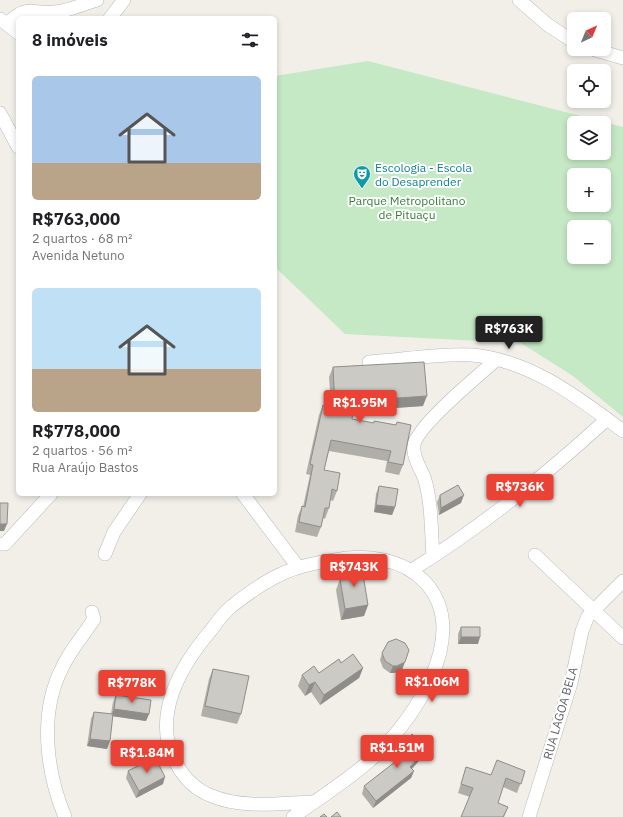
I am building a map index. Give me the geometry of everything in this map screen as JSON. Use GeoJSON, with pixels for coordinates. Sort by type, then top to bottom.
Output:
{"type":"FeatureCollection","features":[{"type":"Feature","properties":{"kind":"street"},"geometry":{"type":"LineString","coordinates":[[16,31],[3,21],[24,11],[56,12],[97,0]]}},
{"type":"Feature","properties":{"kind":"street"},"geometry":{"type":"LineString","coordinates":[[112,16],[124,0]]}},
{"type":"Feature","properties":{"kind":"street"},"geometry":{"type":"LineString","coordinates":[[519,0],[548,25],[567,37]]}},
{"type":"Feature","properties":{"kind":"street"},"geometry":{"type":"LineString","coordinates":[[611,55],[623,58]]}},
{"type":"Feature","properties":{"kind":"street"},"geometry":{"type":"LineString","coordinates":[[0,113],[16,140]]}},
{"type":"Feature","properties":{"kind":"street"},"geometry":{"type":"LineString","coordinates":[[369,362],[472,355],[496,360],[516,366],[550,381],[623,431]]}},
{"type":"Feature","properties":{"kind":"street"},"geometry":{"type":"LineString","coordinates":[[434,556],[427,485],[413,447],[415,439],[432,419],[496,360]]}},
{"type":"Feature","properties":{"kind":"street"},"geometry":{"type":"LineString","coordinates":[[412,570],[434,556],[518,494],[607,419]]}},
{"type":"Feature","properties":{"kind":"street"},"geometry":{"type":"LineString","coordinates":[[2,544],[49,496]]}},
{"type":"Feature","properties":{"kind":"street"},"geometry":{"type":"LineString","coordinates":[[105,554],[114,532],[139,496]]}},
{"type":"Feature","properties":{"kind":"street"},"geometry":{"type":"LineString","coordinates":[[245,496],[298,567]]}},
{"type":"Feature","properties":{"kind":"street"},"geometry":{"type":"LineString","coordinates":[[535,555],[623,638]]}},
{"type":"Feature","properties":{"kind":"street"},"geometry":{"type":"LineString","coordinates":[[293,817],[369,762],[412,713],[429,683],[439,659],[443,626],[440,608],[434,592],[412,570],[392,562],[375,558],[339,559],[298,567],[279,575],[230,608],[192,653],[176,684],[169,703],[165,729],[172,756],[182,774],[197,788],[213,797],[232,802],[250,804],[313,802]]}},
{"type":"Feature","properties":{"kind":"street","name":"RUA LAGOA BELA"},"geometry":{"type":"LineString","coordinates":[[529,817],[571,683],[582,631],[588,616],[623,580]]}},
{"type":"Feature","properties":{"kind":"street"},"geometry":{"type":"LineString","coordinates":[[65,817],[52,781],[48,716],[52,690],[62,666],[94,619],[92,612]]}},
{"type":"Feature","properties":{"kind":"green space","name":"Parque Metropolitano de Pituaçu"},"geometry":{"type":"Polygon","coordinates":[[[368,61],[580,116],[567,116],[567,160],[611,160],[611,124],[623,127],[623,417],[573,376],[521,343],[345,334],[277,269],[277,76],[368,61]]]}},
{"type":"Feature","properties":{"kind":"building"},"geometry":{"type":"Polygon","coordinates":[[[424,362],[427,396],[354,401],[352,419],[374,423],[374,421],[396,425],[397,422],[411,425],[403,465],[388,462],[391,451],[331,440],[324,470],[340,473],[337,491],[332,489],[329,508],[325,508],[321,527],[299,522],[302,506],[305,507],[313,465],[310,464],[323,405],[335,407],[333,367],[424,362]]]}},
{"type":"Feature","properties":{"kind":"building"},"geometry":{"type":"Polygon","coordinates":[[[458,485],[464,495],[441,508],[440,495],[458,485]]]}},
{"type":"Feature","properties":{"kind":"building"},"geometry":{"type":"Polygon","coordinates":[[[379,486],[398,489],[395,507],[376,505],[379,486]]]}},
{"type":"Feature","properties":{"kind":"building"},"geometry":{"type":"Polygon","coordinates":[[[0,503],[8,503],[7,524],[0,524],[0,503]]]}},
{"type":"Feature","properties":{"kind":"building"},"geometry":{"type":"Polygon","coordinates":[[[361,562],[368,605],[345,609],[340,579],[350,577],[348,564],[361,562]]]}},
{"type":"Feature","properties":{"kind":"building"},"geometry":{"type":"Polygon","coordinates":[[[461,627],[480,627],[480,637],[461,637],[461,627]]]}},
{"type":"Feature","properties":{"kind":"building"},"geometry":{"type":"Polygon","coordinates":[[[396,639],[405,643],[409,650],[405,662],[397,666],[393,666],[385,661],[382,653],[388,642],[396,639]]]}},
{"type":"Feature","properties":{"kind":"building"},"geometry":{"type":"Polygon","coordinates":[[[353,654],[363,668],[324,695],[315,682],[309,685],[302,675],[314,666],[319,673],[339,659],[341,663],[353,654]]]}},
{"type":"Feature","properties":{"kind":"building"},"geometry":{"type":"Polygon","coordinates":[[[213,669],[249,676],[241,714],[205,706],[213,669]]]}},
{"type":"Feature","properties":{"kind":"building"},"geometry":{"type":"Polygon","coordinates":[[[116,695],[151,700],[149,714],[114,709],[116,695]]]}},
{"type":"Feature","properties":{"kind":"building"},"geometry":{"type":"Polygon","coordinates":[[[94,712],[113,714],[110,741],[90,739],[94,712]]]}},
{"type":"Feature","properties":{"kind":"building"},"geometry":{"type":"Polygon","coordinates":[[[412,734],[427,748],[410,767],[414,771],[376,801],[364,786],[404,755],[398,750],[412,734]]]}},
{"type":"Feature","properties":{"kind":"building"},"geometry":{"type":"Polygon","coordinates":[[[155,757],[165,777],[139,791],[128,771],[155,757]]]}},
{"type":"Feature","properties":{"kind":"building"},"geometry":{"type":"Polygon","coordinates":[[[497,760],[525,771],[521,784],[506,778],[498,803],[508,807],[503,817],[461,817],[473,788],[461,784],[466,767],[491,775],[497,760]]]}},
{"type":"Feature","properties":{"kind":"building"},"geometry":{"type":"Polygon","coordinates":[[[337,812],[341,817],[331,817],[337,812]]]}},
{"type":"Feature","properties":{"kind":"building"},"geometry":{"type":"Polygon","coordinates":[[[324,814],[327,817],[320,817],[324,814]]]}},
{"type":"Feature","properties":{"kind":"place","name":"Escologia - Escola do Desaprender"},"geometry":{"type":"Point","coordinates":[362,189]}}]}
